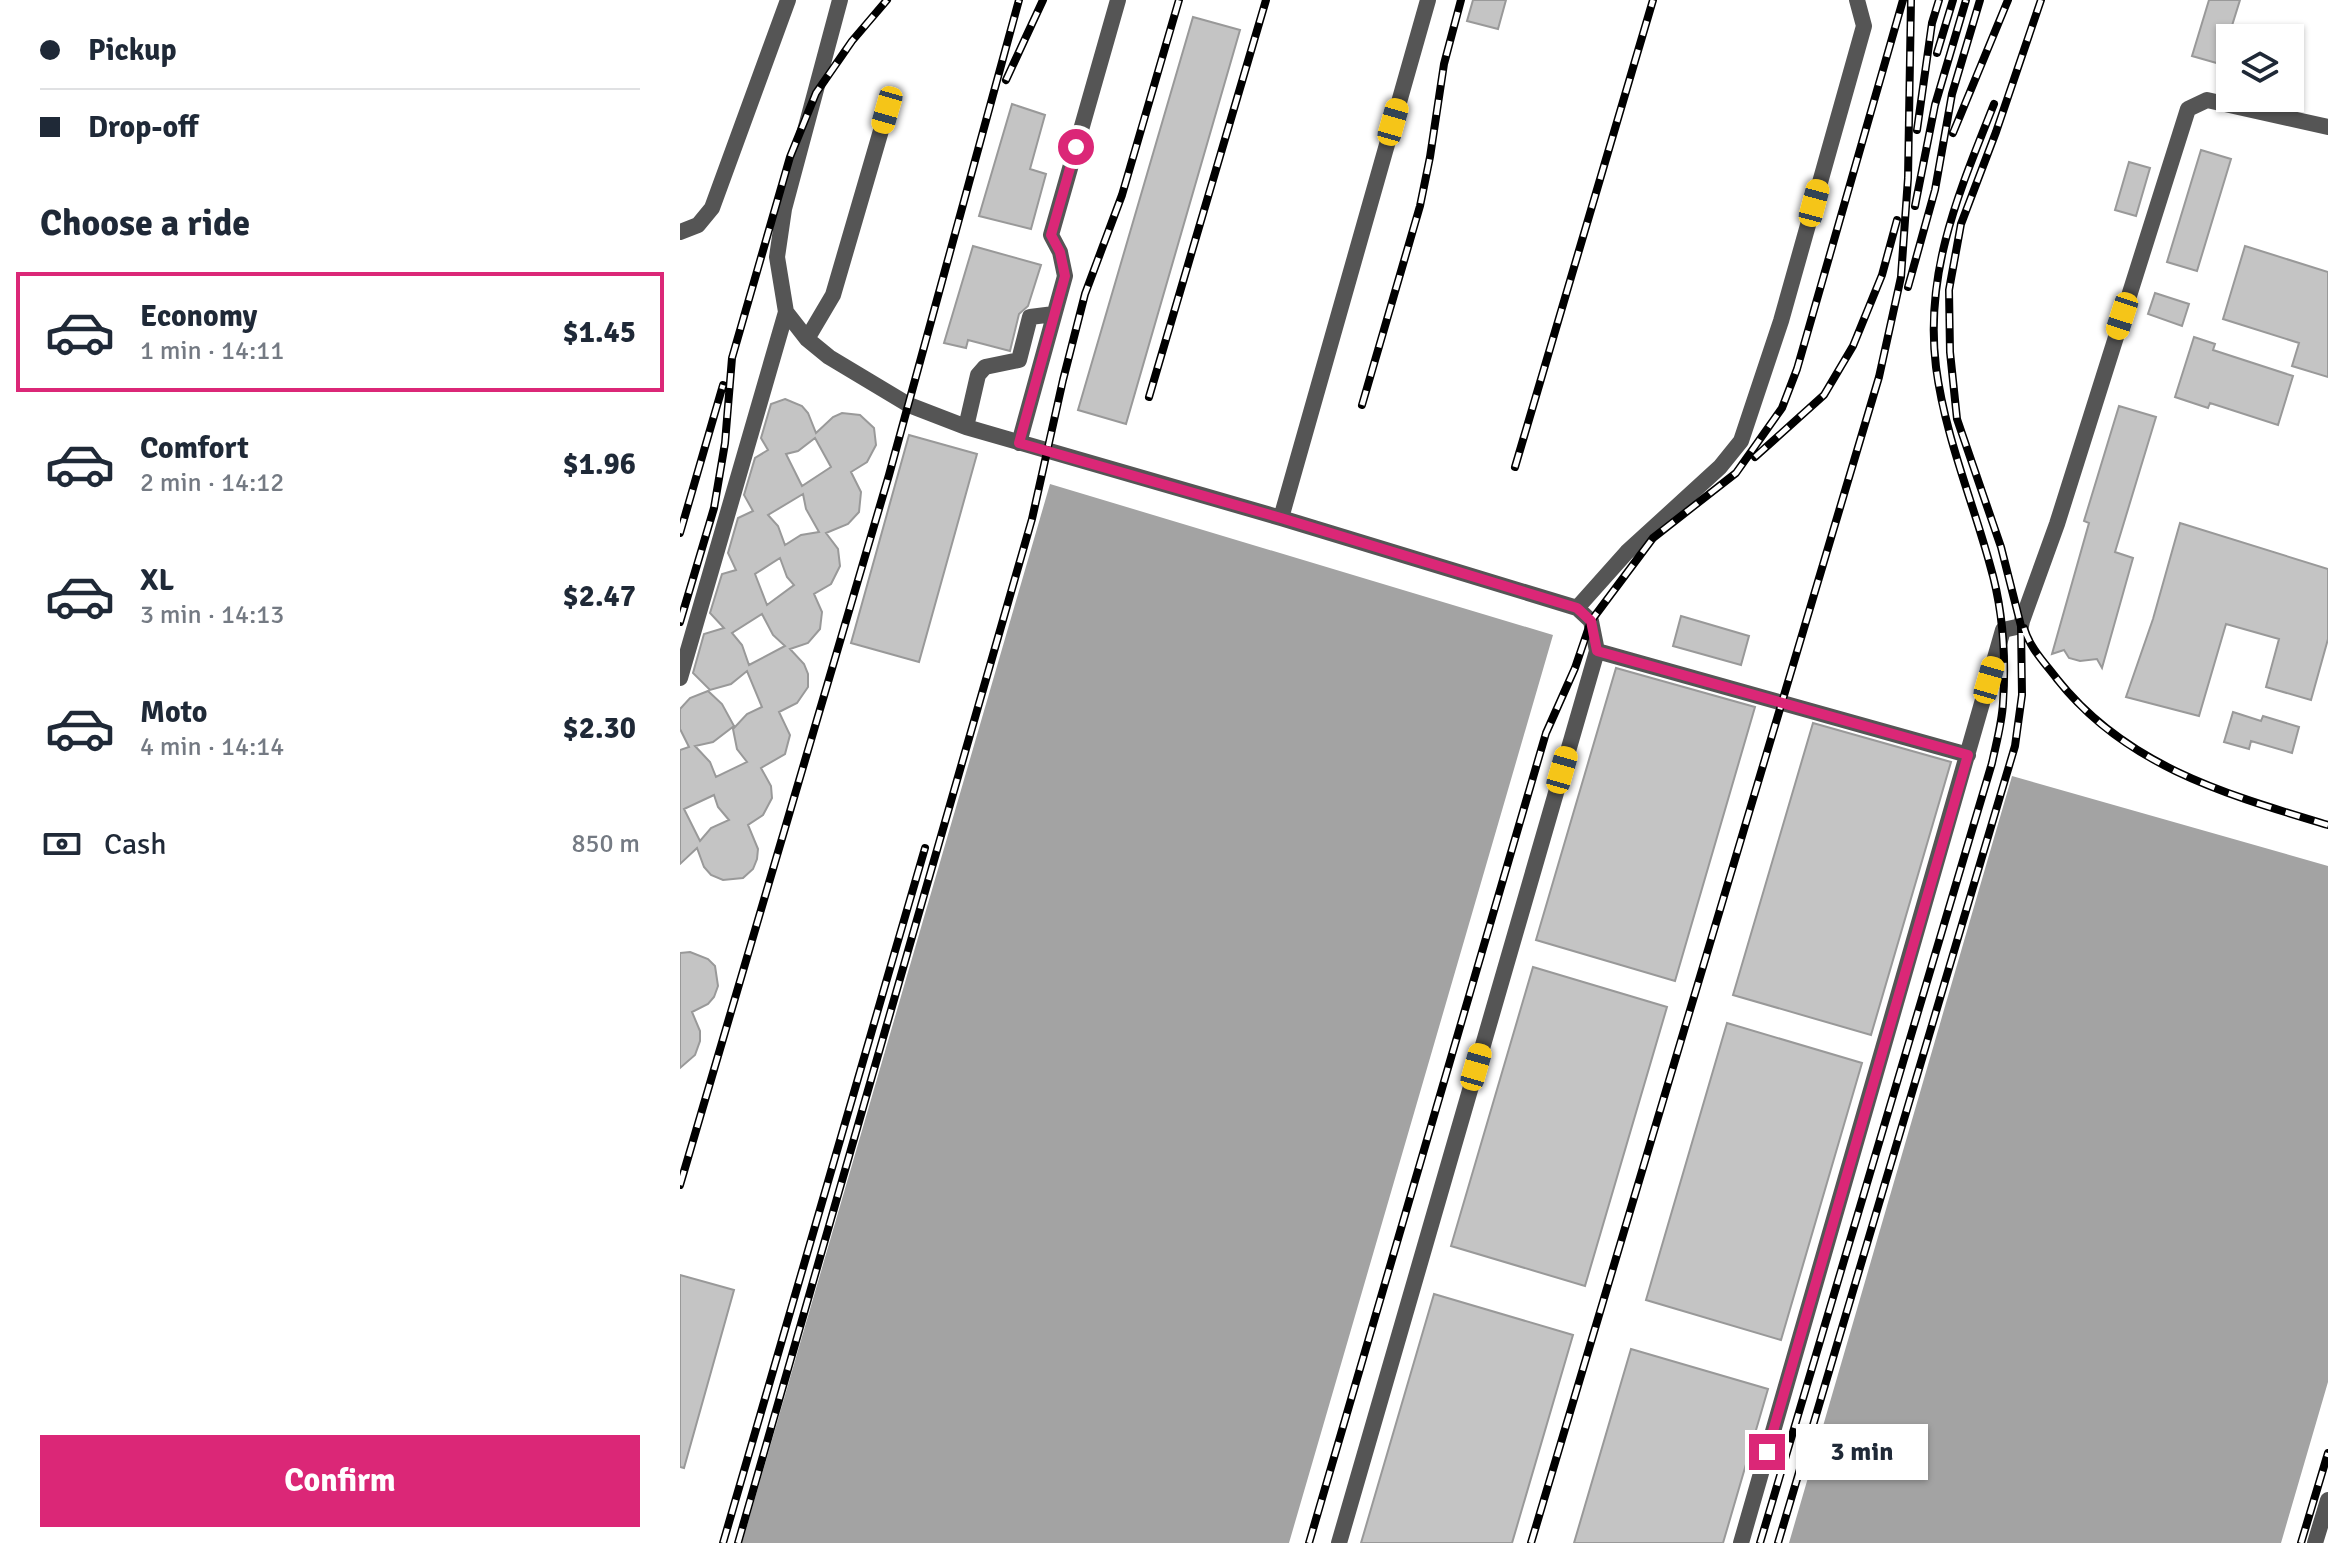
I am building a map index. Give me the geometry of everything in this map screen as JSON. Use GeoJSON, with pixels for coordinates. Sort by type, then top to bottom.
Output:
{"type":"FeatureCollection","features":[{"type":"Feature","properties":{"kind":"street"},"geometry":{"type":"LineString","coordinates":[[680,232],[698,225],[712,208],[788,0]]}},
{"type":"Feature","properties":{"kind":"street"},"geometry":{"type":"LineString","coordinates":[[680,678],[786,312],[777,257],[784,209],[840,0]]}},
{"type":"Feature","properties":{"kind":"street"},"geometry":{"type":"LineString","coordinates":[[1019,443],[1065,276],[1060,252],[1051,235],[1118,0]]}},
{"type":"Feature","properties":{"kind":"street"},"geometry":{"type":"LineString","coordinates":[[1281,518],[1428,0]]}},
{"type":"Feature","properties":{"kind":"street"},"geometry":{"type":"LineString","coordinates":[[1577,608],[1627,552],[1720,467],[1741,441],[1781,321],[1864,26],[1857,0]]}},
{"type":"Feature","properties":{"kind":"street"},"geometry":{"type":"LineString","coordinates":[[1741,1543],[2003,630],[2021,626],[2057,524],[2188,109],[2207,100],[2328,127]]}},
{"type":"Feature","properties":{"kind":"street"},"geometry":{"type":"LineString","coordinates":[[807,339],[833,295],[887,110]]}},
{"type":"Feature","properties":{"kind":"street"},"geometry":{"type":"LineString","coordinates":[[786,312],[807,339],[829,357],[909,405],[966,427],[1577,608],[1591,621],[1597,651],[1339,1543]]}},
{"type":"Feature","properties":{"kind":"street"},"geometry":{"type":"LineString","coordinates":[[966,427],[978,375],[985,367],[1019,360],[1030,317],[1054,314]]}},
{"type":"Feature","properties":{"kind":"street"},"geometry":{"type":"LineString","coordinates":[[1597,651],[1968,755]]}},
{"type":"Feature","properties":{"kind":"street"},"geometry":{"type":"LineString","coordinates":[[2315,1543],[2328,1500]]}},
{"type":"Feature","properties":{"kind":"shaded area"},"geometry":{"type":"Polygon","coordinates":[[[1050,484],[1553,635],[1289,1543],[742,1543],[1050,484]]]}},
{"type":"Feature","properties":{"kind":"shaded area"},"geometry":{"type":"Polygon","coordinates":[[[2012,776],[2328,866],[2328,1382],[2281,1543],[1789,1543],[2012,776]]]}},
{"type":"Feature","properties":{"kind":"building"},"geometry":{"type":"Polygon","coordinates":[[[1473,0],[1506,0],[1498,29],[1467,21],[1473,0]]]}},
{"type":"Feature","properties":{"kind":"building"},"geometry":{"type":"Polygon","coordinates":[[[2209,0],[2240,0],[2232,24],[2216,24],[2216,63],[2192,56],[2209,0]]]}},
{"type":"Feature","properties":{"kind":"building"},"geometry":{"type":"Polygon","coordinates":[[[1193,17],[1240,30],[1126,424],[1078,410],[1193,17]]]}},
{"type":"Feature","properties":{"kind":"building"},"geometry":{"type":"Polygon","coordinates":[[[1012,104],[1045,115],[1030,169],[1046,174],[1031,229],[979,216],[1012,104]]]}},
{"type":"Feature","properties":{"kind":"building"},"geometry":{"type":"Polygon","coordinates":[[[2201,150],[2231,159],[2197,271],[2167,262],[2201,150]]]}},
{"type":"Feature","properties":{"kind":"building"},"geometry":{"type":"Polygon","coordinates":[[[2129,162],[2150,168],[2136,216],[2115,210],[2129,162]]]}},
{"type":"Feature","properties":{"kind":"building"},"geometry":{"type":"Polygon","coordinates":[[[973,246],[1041,265],[1028,306],[1019,314],[1010,351],[968,340],[966,348],[944,343],[973,246]]]}},
{"type":"Feature","properties":{"kind":"building"},"geometry":{"type":"Polygon","coordinates":[[[2245,246],[2328,272],[2328,377],[2292,366],[2299,343],[2223,319],[2245,246]]]}},
{"type":"Feature","properties":{"kind":"building"},"geometry":{"type":"Polygon","coordinates":[[[2155,293],[2189,304],[2182,326],[2148,314],[2155,293]]]}},
{"type":"Feature","properties":{"kind":"building"},"geometry":{"type":"Polygon","coordinates":[[[2194,337],[2215,344],[2213,350],[2293,376],[2278,425],[2210,403],[2208,408],[2175,397],[2194,337]]]}},
{"type":"Feature","properties":{"kind":"building"},"geometry":{"type":"Polygon","coordinates":[[[785,399],[802,406],[816,433],[842,413],[860,415],[874,428],[876,445],[867,462],[851,472],[861,492],[859,512],[848,524],[826,533],[838,549],[840,566],[831,584],[814,594],[822,612],[820,629],[808,643],[790,649],[804,664],[808,687],[797,703],[779,712],[790,735],[785,754],[761,768],[771,786],[772,798],[763,815],[748,825],[758,849],[757,859],[753,869],[743,878],[723,880],[711,875],[704,867],[697,848],[680,864],[680,750],[689,747],[680,729],[680,709],[690,698],[708,691],[722,704],[734,726],[713,742],[695,746],[710,762],[716,777],[747,762],[737,749],[733,729],[747,714],[762,707],[747,671],[731,684],[710,690],[693,673],[704,634],[724,628],[710,613],[722,574],[736,570],[728,553],[738,518],[753,511],[744,495],[755,458],[768,450],[761,438],[771,404],[785,399]],[[815,438],[798,451],[786,454],[802,486],[831,467],[815,438]],[[803,494],[768,515],[778,526],[785,545],[801,535],[819,532],[806,509],[803,494]],[[780,558],[755,574],[767,605],[794,585],[787,577],[780,558]],[[762,614],[732,633],[742,645],[749,665],[785,646],[773,635],[762,614]],[[714,795],[684,809],[700,841],[711,828],[729,820],[718,807],[714,795]]]}},
{"type":"Feature","properties":{"kind":"building"},"geometry":{"type":"Polygon","coordinates":[[[2119,406],[2156,417],[2115,552],[2133,558],[2102,668],[2097,659],[2080,661],[2069,658],[2064,650],[2052,654],[2089,523],[2084,521],[2119,406]]]}},
{"type":"Feature","properties":{"kind":"building"},"geometry":{"type":"Polygon","coordinates":[[[909,435],[977,454],[919,662],[851,643],[909,435]]]}},
{"type":"Feature","properties":{"kind":"building"},"geometry":{"type":"Polygon","coordinates":[[[2180,523],[2328,569],[2328,639],[2311,700],[2266,687],[2279,639],[2226,624],[2199,716],[2126,697],[2153,619],[2180,523]]]}},
{"type":"Feature","properties":{"kind":"building"},"geometry":{"type":"Polygon","coordinates":[[[1681,616],[1749,636],[1741,665],[1673,646],[1681,616]]]}},
{"type":"Feature","properties":{"kind":"building"},"geometry":{"type":"Polygon","coordinates":[[[1616,668],[1755,707],[1675,981],[1536,940],[1616,668]]]}},
{"type":"Feature","properties":{"kind":"building"},"geometry":{"type":"Polygon","coordinates":[[[2233,712],[2261,721],[2263,716],[2299,727],[2292,753],[2251,741],[2249,749],[2224,742],[2233,712]]]}},
{"type":"Feature","properties":{"kind":"building"},"geometry":{"type":"Polygon","coordinates":[[[1813,723],[1951,762],[1871,1035],[1733,995],[1813,723]]]}},
{"type":"Feature","properties":{"kind":"building"},"geometry":{"type":"Polygon","coordinates":[[[690,952],[708,959],[715,966],[718,986],[708,1004],[692,1012],[700,1031],[700,1041],[695,1055],[680,1068],[680,953],[690,952]]]}},
{"type":"Feature","properties":{"kind":"building"},"geometry":{"type":"Polygon","coordinates":[[[1533,967],[1667,1007],[1585,1286],[1451,1246],[1533,967]]]}},
{"type":"Feature","properties":{"kind":"building"},"geometry":{"type":"Polygon","coordinates":[[[1727,1023],[1862,1063],[1781,1340],[1646,1300],[1727,1023]]]}},
{"type":"Feature","properties":{"kind":"building"},"geometry":{"type":"Polygon","coordinates":[[[680,1275],[734,1290],[684,1468],[680,1467],[680,1275]]]}},
{"type":"Feature","properties":{"kind":"building"},"geometry":{"type":"Polygon","coordinates":[[[1434,1294],[1573,1335],[1512,1543],[1361,1543],[1434,1294]]]}},
{"type":"Feature","properties":{"kind":"building"},"geometry":{"type":"Polygon","coordinates":[[[1631,1349],[1768,1389],[1723,1543],[1574,1543],[1631,1349]]]}},
{"type":"Feature","properties":{"kind":"railway"},"geometry":{"type":"LineString","coordinates":[[680,622],[714,508],[725,443],[732,358],[790,157],[816,93],[852,41],[887,0]]}},
{"type":"Feature","properties":{"kind":"railway"},"geometry":{"type":"LineString","coordinates":[[680,1185],[889,475],[1019,0]]}},
{"type":"Feature","properties":{"kind":"railway"},"geometry":{"type":"LineString","coordinates":[[1006,80],[1043,0]]}},
{"type":"Feature","properties":{"kind":"railway"},"geometry":{"type":"LineString","coordinates":[[738,1543],[1032,519],[1085,294],[1122,195],[1179,0]]}},
{"type":"Feature","properties":{"kind":"railway"},"geometry":{"type":"LineString","coordinates":[[1149,397],[1266,0]]}},
{"type":"Feature","properties":{"kind":"railway"},"geometry":{"type":"LineString","coordinates":[[1362,405],[1420,206],[1444,64],[1461,0]]}},
{"type":"Feature","properties":{"kind":"railway"},"geometry":{"type":"LineString","coordinates":[[1515,467],[1653,0]]}},
{"type":"Feature","properties":{"kind":"railway"},"geometry":{"type":"LineString","coordinates":[[1309,1543],[1546,733],[1575,668],[1591,621],[1653,538],[1736,473],[1782,408],[1797,369],[1903,0]]}},
{"type":"Feature","properties":{"kind":"railway"},"geometry":{"type":"LineString","coordinates":[[1531,1543],[1879,377],[1901,277],[1908,178],[1911,0]]}},
{"type":"Feature","properties":{"kind":"railway"},"geometry":{"type":"LineString","coordinates":[[1917,130],[1932,23],[1939,0]]}},
{"type":"Feature","properties":{"kind":"railway"},"geometry":{"type":"LineString","coordinates":[[1937,53],[1953,0]]}},
{"type":"Feature","properties":{"kind":"railway"},"geometry":{"type":"LineString","coordinates":[[1915,206],[1935,105],[1966,0]]}},
{"type":"Feature","properties":{"kind":"railway"},"geometry":{"type":"LineString","coordinates":[[1908,287],[1935,190],[1952,94],[1980,0]]}},
{"type":"Feature","properties":{"kind":"railway"},"geometry":{"type":"LineString","coordinates":[[1953,133],[2008,0]]}},
{"type":"Feature","properties":{"kind":"railway"},"geometry":{"type":"LineString","coordinates":[[1778,1543],[2015,746],[2022,695],[2021,626],[2001,547],[1957,419],[1950,352],[1949,290],[1961,224],[2041,0]]}},
{"type":"Feature","properties":{"kind":"railway"},"geometry":{"type":"LineString","coordinates":[[1760,1543],[1992,763],[2001,718],[2004,686],[2001,616],[1990,565],[1940,393],[1934,332],[1935,298],[1948,232],[1994,104]]}},
{"type":"Feature","properties":{"kind":"railway"},"geometry":{"type":"LineString","coordinates":[[1755,457],[1824,395],[1853,346],[1882,275],[1897,220]]}},
{"type":"Feature","properties":{"kind":"railway"},"geometry":{"type":"LineString","coordinates":[[680,533],[723,385]]}},
{"type":"Feature","properties":{"kind":"railway"},"geometry":{"type":"LineString","coordinates":[[2024,628],[2038,655],[2084,709],[2146,755],[2215,788],[2328,825]]}},
{"type":"Feature","properties":{"kind":"railway"},"geometry":{"type":"LineString","coordinates":[[723,1543],[925,848]]}},
{"type":"Feature","properties":{"kind":"railway"},"geometry":{"type":"LineString","coordinates":[[2301,1543],[2328,1453]]}},
{"type":"Feature","properties":{"kind":"route"},"geometry":{"type":"LineString","coordinates":[[1076,147],[1051,235],[1060,252],[1065,276],[1019,443],[1577,608],[1591,621],[1597,651],[1968,755],[1767,1452]]}}]}
